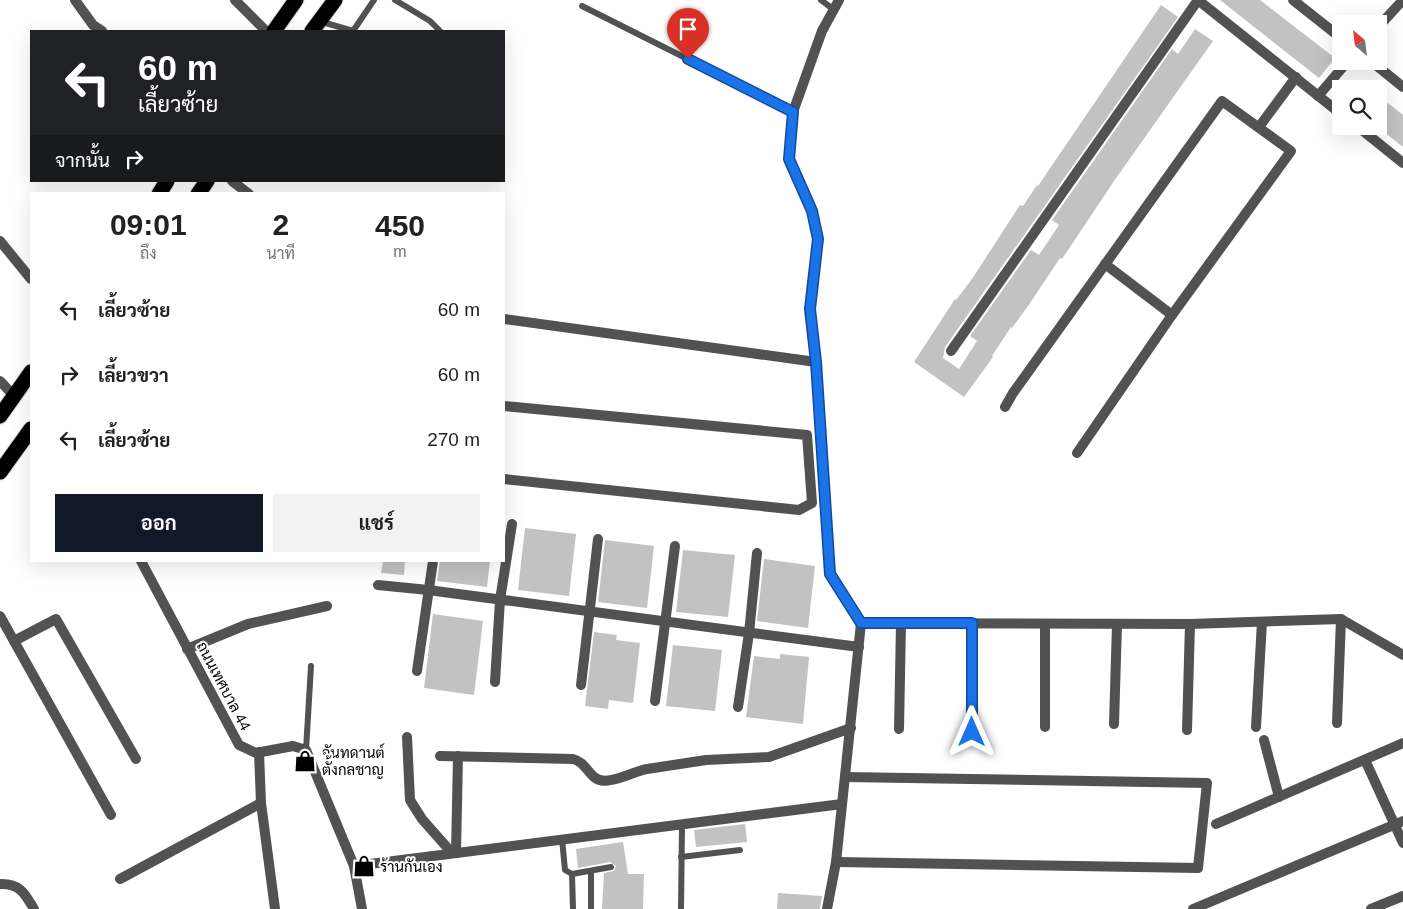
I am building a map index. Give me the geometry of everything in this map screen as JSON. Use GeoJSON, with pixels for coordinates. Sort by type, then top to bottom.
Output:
{"type":"FeatureCollection","features":[{"type":"Feature","properties":{"kind":"highway"},"geometry":{"type":"LineString","coordinates":[[275,30],[296,0]]}},
{"type":"Feature","properties":{"kind":"highway"},"geometry":{"type":"LineString","coordinates":[[316,26],[334,0]]}},
{"type":"Feature","properties":{"kind":"highway"},"geometry":{"type":"LineString","coordinates":[[0,416],[30,373]]}},
{"type":"Feature","properties":{"kind":"highway"},"geometry":{"type":"LineString","coordinates":[[0,472],[30,430]]}},
{"type":"Feature","properties":{"kind":"street"},"geometry":{"type":"LineString","coordinates":[[75,0],[93,25],[100,30]]}},
{"type":"Feature","properties":{"kind":"street"},"geometry":{"type":"LineString","coordinates":[[235,0],[265,30]]}},
{"type":"Feature","properties":{"kind":"street"},"geometry":{"type":"LineString","coordinates":[[951,351],[1198,0],[1332,107]]}},
{"type":"Feature","properties":{"kind":"street"},"geometry":{"type":"LineString","coordinates":[[1293,0],[1332,31]]}},
{"type":"Feature","properties":{"kind":"street"},"geometry":{"type":"LineString","coordinates":[[1388,16],[1403,0]]}},
{"type":"Feature","properties":{"kind":"street"},"geometry":{"type":"LineString","coordinates":[[828,909],[836,862],[861,623],[830,574],[816,362],[810,309],[818,239],[812,211],[789,159],[793,112],[822,31],[836,4]]}},
{"type":"Feature","properties":{"kind":"street"},"geometry":{"type":"LineString","coordinates":[[1318,96],[1340,70]]}},
{"type":"Feature","properties":{"kind":"street"},"geometry":{"type":"LineString","coordinates":[[1382,70],[1403,87]]}},
{"type":"Feature","properties":{"kind":"street"},"geometry":{"type":"LineString","coordinates":[[1259,127],[1296,77]]}},
{"type":"Feature","properties":{"kind":"street"},"geometry":{"type":"LineString","coordinates":[[1005,407],[1013,393],[1222,101],[1291,151],[1172,315],[1077,452]]}},
{"type":"Feature","properties":{"kind":"street"},"geometry":{"type":"LineString","coordinates":[[1368,135],[1403,163]]}},
{"type":"Feature","properties":{"kind":"street"},"geometry":{"type":"LineString","coordinates":[[233,182],[246,192]]}},
{"type":"Feature","properties":{"kind":"street"},"geometry":{"type":"LineString","coordinates":[[0,241],[30,278]]}},
{"type":"Feature","properties":{"kind":"street"},"geometry":{"type":"LineString","coordinates":[[1105,264],[1172,315]]}},
{"type":"Feature","properties":{"kind":"street"},"geometry":{"type":"LineString","coordinates":[[505,319],[816,362]]}},
{"type":"Feature","properties":{"kind":"street"},"geometry":{"type":"LineString","coordinates":[[0,381],[14,396]]}},
{"type":"Feature","properties":{"kind":"street"},"geometry":{"type":"LineString","coordinates":[[505,406],[807,435],[812,503],[798,510],[505,479]]}},
{"type":"Feature","properties":{"kind":"street"},"geometry":{"type":"LineString","coordinates":[[494,682],[500,600],[512,524]]}},
{"type":"Feature","properties":{"kind":"street"},"geometry":{"type":"LineString","coordinates":[[581,685],[598,538]]}},
{"type":"Feature","properties":{"kind":"street"},"geometry":{"type":"LineString","coordinates":[[655,701],[675,546]]}},
{"type":"Feature","properties":{"kind":"street"},"geometry":{"type":"LineString","coordinates":[[738,706],[749,633],[757,553]]}},
{"type":"Feature","properties":{"kind":"street","name":"ถนนเทศบาล 44"},"geometry":{"type":"LineString","coordinates":[[141,562],[239,745],[256,753],[259,752]]}},
{"type":"Feature","properties":{"kind":"street"},"geometry":{"type":"LineString","coordinates":[[417,671],[433,562]]}},
{"type":"Feature","properties":{"kind":"street"},"geometry":{"type":"LineString","coordinates":[[378,585],[858,647]]}},
{"type":"Feature","properties":{"kind":"street"},"geometry":{"type":"LineString","coordinates":[[187,650],[248,624],[327,606]]}},
{"type":"Feature","properties":{"kind":"street"},"geometry":{"type":"LineString","coordinates":[[0,616],[111,815]]}},
{"type":"Feature","properties":{"kind":"street"},"geometry":{"type":"LineString","coordinates":[[14,641],[56,619],[136,759]]}},
{"type":"Feature","properties":{"kind":"street"},"geometry":{"type":"LineString","coordinates":[[861,623],[1190,624],[1341,619],[1403,655]]}},
{"type":"Feature","properties":{"kind":"street"},"geometry":{"type":"LineString","coordinates":[[1337,723],[1341,619]]}},
{"type":"Feature","properties":{"kind":"street"},"geometry":{"type":"LineString","coordinates":[[1256,727],[1262,622]]}},
{"type":"Feature","properties":{"kind":"street"},"geometry":{"type":"LineString","coordinates":[[899,729],[901,623]]}},
{"type":"Feature","properties":{"kind":"street"},"geometry":{"type":"LineString","coordinates":[[972,623],[972,732]]}},
{"type":"Feature","properties":{"kind":"street"},"geometry":{"type":"LineString","coordinates":[[1044,727],[1045,624]]}},
{"type":"Feature","properties":{"kind":"street"},"geometry":{"type":"LineString","coordinates":[[1114,724],[1117,624]]}},
{"type":"Feature","properties":{"kind":"street"},"geometry":{"type":"LineString","coordinates":[[1187,730],[1190,624]]}},
{"type":"Feature","properties":{"kind":"street"},"geometry":{"type":"LineString","coordinates":[[440,756],[573,759],[580,761],[595,778],[601,781],[611,781],[638,770],[706,760],[769,757],[851,728]]}},
{"type":"Feature","properties":{"kind":"street"},"geometry":{"type":"LineString","coordinates":[[407,737],[410,800],[422,819],[454,853]]}},
{"type":"Feature","properties":{"kind":"street"},"geometry":{"type":"LineString","coordinates":[[1264,740],[1279,797]]}},
{"type":"Feature","properties":{"kind":"street"},"geometry":{"type":"LineString","coordinates":[[1216,824],[1403,744]]}},
{"type":"Feature","properties":{"kind":"street"},"geometry":{"type":"LineString","coordinates":[[275,909],[261,803],[259,752],[293,746],[306,750],[354,866],[362,909]]}},
{"type":"Feature","properties":{"kind":"street"},"geometry":{"type":"LineString","coordinates":[[454,853],[458,756]]}},
{"type":"Feature","properties":{"kind":"street"},"geometry":{"type":"LineString","coordinates":[[1365,760],[1399,823],[1403,843]]}},
{"type":"Feature","properties":{"kind":"street"},"geometry":{"type":"LineString","coordinates":[[836,862],[1198,868],[1207,783],[845,776]]}},
{"type":"Feature","properties":{"kind":"street"},"geometry":{"type":"LineString","coordinates":[[120,879],[261,803]]}},
{"type":"Feature","properties":{"kind":"street"},"geometry":{"type":"LineString","coordinates":[[354,866],[842,804]]}},
{"type":"Feature","properties":{"kind":"street"},"geometry":{"type":"LineString","coordinates":[[1193,909],[1399,823]]}},
{"type":"Feature","properties":{"kind":"street"},"geometry":{"type":"LineString","coordinates":[[0,884],[8,884],[23,890],[34,909]]}},
{"type":"Feature","properties":{"kind":"street"},"geometry":{"type":"LineString","coordinates":[[1371,909],[1403,896]]}},
{"type":"Feature","properties":{"kind":"lane"},"geometry":{"type":"LineString","coordinates":[[354,30],[374,0]]}},
{"type":"Feature","properties":{"kind":"lane"},"geometry":{"type":"LineString","coordinates":[[395,0],[430,21],[439,30]]}},
{"type":"Feature","properties":{"kind":"lane"},"geometry":{"type":"LineString","coordinates":[[821,0],[836,4]]}},
{"type":"Feature","properties":{"kind":"lane"},"geometry":{"type":"LineString","coordinates":[[582,6],[793,112]]}},
{"type":"Feature","properties":{"kind":"lane"},"geometry":{"type":"LineString","coordinates":[[316,26],[346,30]]}},
{"type":"Feature","properties":{"kind":"lane"},"geometry":{"type":"LineString","coordinates":[[306,750],[311,666]]}},
{"type":"Feature","properties":{"kind":"lane"},"geometry":{"type":"LineString","coordinates":[[681,909],[682,824]]}},
{"type":"Feature","properties":{"kind":"lane"},"geometry":{"type":"LineString","coordinates":[[562,839],[565,870],[572,874],[612,867]]}},
{"type":"Feature","properties":{"kind":"lane"},"geometry":{"type":"LineString","coordinates":[[681,857],[740,850]]}},
{"type":"Feature","properties":{"kind":"lane"},"geometry":{"type":"LineString","coordinates":[[591,870],[591,909]]}},
{"type":"Feature","properties":{"kind":"lane"},"geometry":{"type":"LineString","coordinates":[[572,874],[572,909]]}},
{"type":"Feature","properties":{"kind":"building"},"geometry":{"type":"Polygon","coordinates":[[[1220,0],[1260,0],[1332,56],[1332,62],[1319,78],[1220,0]]]}},
{"type":"Feature","properties":{"kind":"building"},"geometry":{"type":"Polygon","coordinates":[[[1161,5],[1178,17],[945,347],[943,358],[959,369],[977,341],[970,336],[1031,250],[1039,255],[1059,225],[1052,220],[1172,49],[1178,54],[1195,29],[1213,41],[1114,181],[1062,259],[1060,258],[1028,306],[1011,327],[993,357],[964,397],[914,362],[955,299],[972,279],[1020,205],[1023,206],[1038,186],[1161,5]]]}},
{"type":"Feature","properties":{"kind":"building"},"geometry":{"type":"Polygon","coordinates":[[[1387,102],[1403,115],[1403,147],[1387,134],[1387,102]]]}},
{"type":"Feature","properties":{"kind":"building"},"geometry":{"type":"Polygon","coordinates":[[[525,528],[576,534],[569,596],[518,590],[525,528]]]}},
{"type":"Feature","properties":{"kind":"building"},"geometry":{"type":"Polygon","coordinates":[[[605,540],[654,546],[647,608],[598,602],[605,540]]]}},
{"type":"Feature","properties":{"kind":"building"},"geometry":{"type":"Polygon","coordinates":[[[683,550],[735,555],[728,617],[676,612],[683,550]]]}},
{"type":"Feature","properties":{"kind":"building"},"geometry":{"type":"Polygon","coordinates":[[[764,559],[815,566],[808,628],[757,621],[764,559]]]}},
{"type":"Feature","properties":{"kind":"building"},"geometry":{"type":"Polygon","coordinates":[[[383,562],[405,562],[404,575],[381,573],[383,562]]]}},
{"type":"Feature","properties":{"kind":"building"},"geometry":{"type":"Polygon","coordinates":[[[440,562],[490,562],[487,587],[437,581],[440,562]]]}},
{"type":"Feature","properties":{"kind":"building"},"geometry":{"type":"Polygon","coordinates":[[[433,614],[483,621],[474,695],[424,688],[433,614]]]}},
{"type":"Feature","properties":{"kind":"building"},"geometry":{"type":"Polygon","coordinates":[[[594,632],[617,635],[616,640],[640,643],[633,703],[609,700],[608,709],[585,706],[594,632]]]}},
{"type":"Feature","properties":{"kind":"building"},"geometry":{"type":"Polygon","coordinates":[[[673,645],[722,650],[715,711],[666,706],[673,645]]]}},
{"type":"Feature","properties":{"kind":"building"},"geometry":{"type":"Polygon","coordinates":[[[780,654],[809,657],[803,724],[746,717],[754,656],[780,659],[780,654]]]}},
{"type":"Feature","properties":{"kind":"building"},"geometry":{"type":"Polygon","coordinates":[[[745,824],[747,842],[696,847],[694,830],[745,824]]]}},
{"type":"Feature","properties":{"kind":"building"},"geometry":{"type":"Polygon","coordinates":[[[623,842],[628,874],[644,874],[643,909],[602,909],[604,873],[614,871],[616,866],[610,862],[578,868],[576,849],[623,842]]]}},
{"type":"Feature","properties":{"kind":"building"},"geometry":{"type":"Polygon","coordinates":[[[778,893],[822,896],[820,909],[777,909],[778,893]]]}},
{"type":"Feature","properties":{"kind":"place","name":"จันทดานต์ ตั้งกลชาญ"},"geometry":{"type":"Point","coordinates":[305,761]}},
{"type":"Feature","properties":{"kind":"place","name":"ร้านกันเอง"},"geometry":{"type":"Point","coordinates":[364,866]}},
{"type":"Feature","properties":{"kind":"route"},"geometry":{"type":"LineString","coordinates":[[688,59],[793,112],[789,159],[812,211],[818,239],[810,309],[816,362],[830,574],[861,623],[972,623],[972,732]]}}]}
